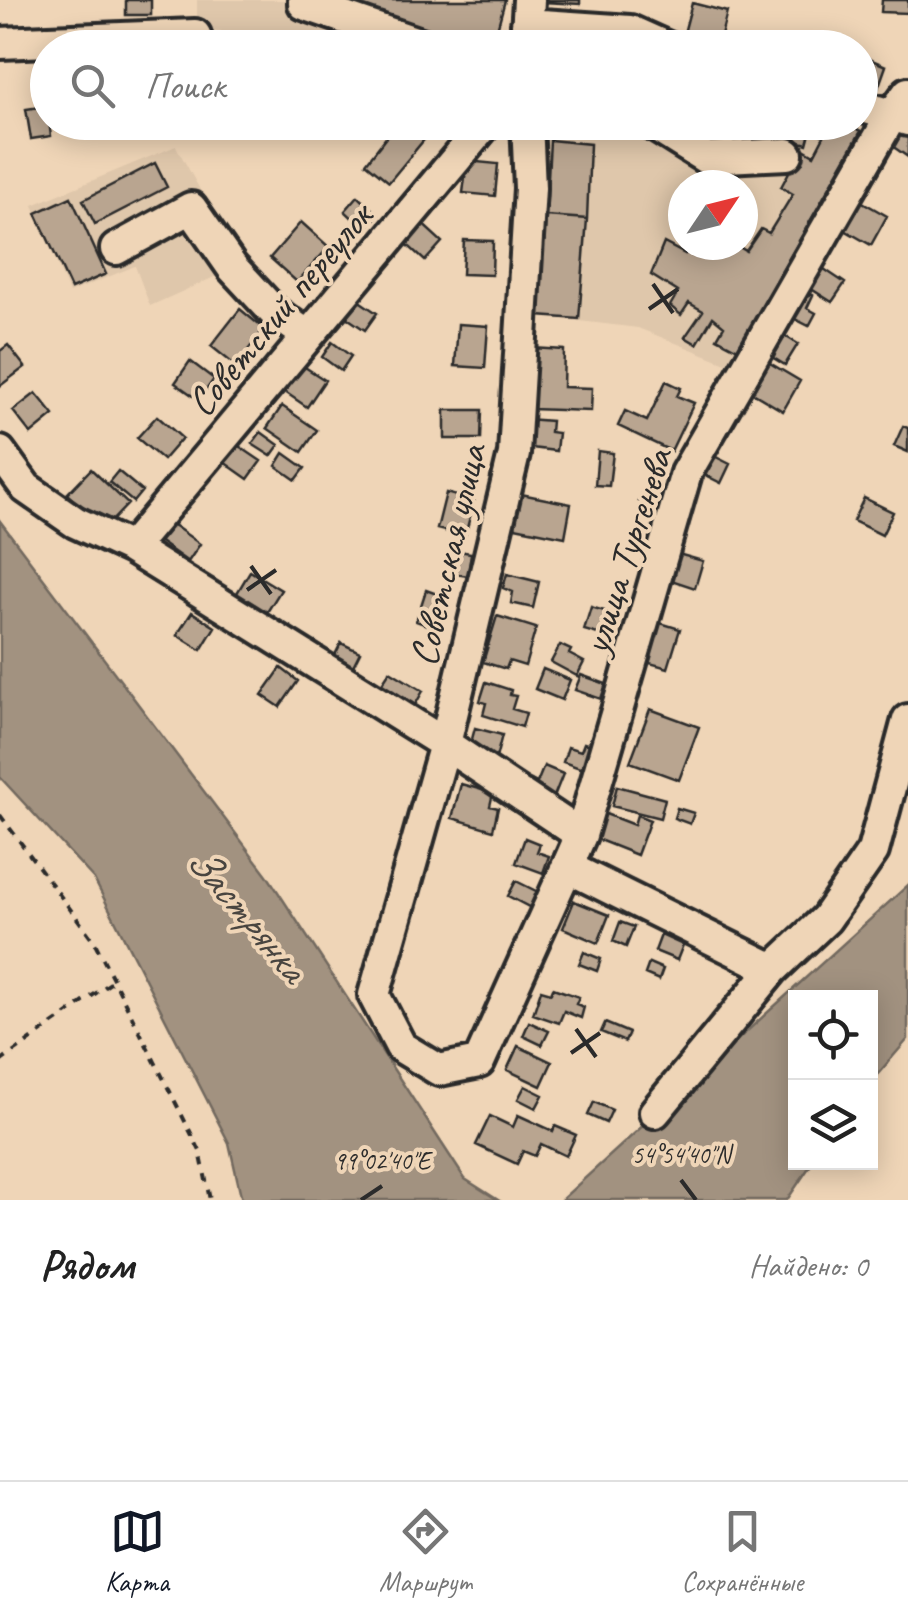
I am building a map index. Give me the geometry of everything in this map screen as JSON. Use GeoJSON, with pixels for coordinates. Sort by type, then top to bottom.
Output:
{"type":"FeatureCollection","features":[{"type":"Feature","properties":{"kind":"street"},"geometry":{"type":"LineString","coordinates":[[304,0],[304,4],[379,30]]}},
{"type":"Feature","properties":{"kind":"street"},"geometry":{"type":"LineString","coordinates":[[527,24],[568,30]]}},
{"type":"Feature","properties":{"kind":"street"},"geometry":{"type":"LineString","coordinates":[[0,42],[30,41]]}},
{"type":"Feature","properties":{"kind":"street"},"geometry":{"type":"LineString","coordinates":[[878,108],[903,110]]}},
{"type":"Feature","properties":{"kind":"street","name":"улица Тургенева"},"geometry":{"type":"LineString","coordinates":[[480,1062],[581,835],[686,473],[903,110]]}},
{"type":"Feature","properties":{"kind":"street","name":"Советский переулок"},"geometry":{"type":"LineString","coordinates":[[132,548],[472,140]]}},
{"type":"Feature","properties":{"kind":"street","name":"Советская улица"},"geometry":{"type":"LineString","coordinates":[[480,1062],[439,1070],[401,1047],[374,994],[446,744],[514,454],[530,188],[527,140]]}},
{"type":"Feature","properties":{"kind":"street"},"geometry":{"type":"LineString","coordinates":[[672,140],[710,170]]}},
{"type":"Feature","properties":{"kind":"street"},"geometry":{"type":"LineString","coordinates":[[715,170],[787,154]]}},
{"type":"Feature","properties":{"kind":"street"},"geometry":{"type":"LineString","coordinates":[[116,249],[191,208],[232,268],[274,312],[308,336]]}},
{"type":"Feature","properties":{"kind":"street"},"geometry":{"type":"LineString","coordinates":[[0,452],[26,488],[74,522],[132,548],[446,744],[581,835]]}},
{"type":"Feature","properties":{"kind":"street"},"geometry":{"type":"LineString","coordinates":[[655,1112],[773,968],[826,920],[873,852],[908,720]]}},
{"type":"Feature","properties":{"kind":"street"},"geometry":{"type":"LineString","coordinates":[[568,867],[773,968]]}},
{"type":"Feature","properties":{"kind":"path"},"geometry":{"type":"LineString","coordinates":[[0,815],[94,942],[200,1151],[210,1200]]}},
{"type":"Feature","properties":{"kind":"path"},"geometry":{"type":"LineString","coordinates":[[0,1062],[114,981]]}},
{"type":"Feature","properties":{"kind":"shaded area"},"geometry":{"type":"Polygon","coordinates":[[[197,0],[495,0],[486,30],[197,29],[197,0]]]}},
{"type":"Feature","properties":{"kind":"shaded area"},"geometry":{"type":"Polygon","coordinates":[[[550,140],[856,140],[738,349],[726,363],[638,328],[538,316],[550,140]]]}},
{"type":"Feature","properties":{"kind":"shaded area"},"geometry":{"type":"Polygon","coordinates":[[[176,146],[233,250],[221,274],[150,306],[135,266],[69,293],[33,205],[176,146]]]}},
{"type":"Feature","properties":{"kind":"water","name":"Застрянка"},"geometry":{"type":"Polygon","coordinates":[[[0,521],[267,875],[465,1179],[498,1200],[242,1200],[229,1143],[94,879],[0,777],[0,521]]]}},
{"type":"Feature","properties":{"kind":"water"},"geometry":{"type":"Polygon","coordinates":[[[908,885],[908,1039],[878,1074],[878,990],[792,990],[908,885]]]}},
{"type":"Feature","properties":{"kind":"water"},"geometry":{"type":"Polygon","coordinates":[[[788,994],[788,1170],[807,1170],[787,1200],[561,1200],[788,994]]]}},
{"type":"Feature","properties":{"kind":"building"},"geometry":{"type":"Polygon","coordinates":[[[126,0],[151,0],[151,15],[126,15],[126,0]]]}},
{"type":"Feature","properties":{"kind":"building"},"geometry":{"type":"Polygon","coordinates":[[[346,0],[505,0],[497,30],[399,30],[384,25],[389,16],[346,0]]]}},
{"type":"Feature","properties":{"kind":"building"},"geometry":{"type":"Polygon","coordinates":[[[580,0],[580,4],[543,2],[580,0]]]}},
{"type":"Feature","properties":{"kind":"building"},"geometry":{"type":"Polygon","coordinates":[[[882,0],[908,0],[908,13],[881,12],[882,0]]]}},
{"type":"Feature","properties":{"kind":"building"},"geometry":{"type":"Polygon","coordinates":[[[692,3],[727,12],[722,30],[685,30],[692,3]]]}},
{"type":"Feature","properties":{"kind":"building"},"geometry":{"type":"Polygon","coordinates":[[[878,63],[886,66],[878,88],[878,63]]]}},
{"type":"Feature","properties":{"kind":"building"},"geometry":{"type":"Polygon","coordinates":[[[908,126],[908,157],[892,146],[908,126]]]}},
{"type":"Feature","properties":{"kind":"building"},"geometry":{"type":"Polygon","coordinates":[[[384,140],[424,140],[389,182],[366,163],[384,140]]]}},
{"type":"Feature","properties":{"kind":"building"},"geometry":{"type":"Polygon","coordinates":[[[550,140],[590,144],[587,219],[546,216],[550,140]]]}},
{"type":"Feature","properties":{"kind":"building"},"geometry":{"type":"Polygon","coordinates":[[[822,140],[856,140],[738,349],[717,338],[724,326],[713,317],[697,344],[685,337],[703,311],[689,303],[681,315],[670,306],[678,292],[651,275],[664,243],[668,245],[668,260],[758,260],[758,233],[761,229],[769,233],[793,194],[781,187],[802,148],[814,155],[822,140]]]}},
{"type":"Feature","properties":{"kind":"building"},"geometry":{"type":"Polygon","coordinates":[[[467,161],[498,164],[495,196],[463,193],[467,161]]]}},
{"type":"Feature","properties":{"kind":"building"},"geometry":{"type":"Polygon","coordinates":[[[155,163],[167,187],[95,224],[83,200],[155,163]]]}},
{"type":"Feature","properties":{"kind":"building"},"geometry":{"type":"Polygon","coordinates":[[[358,196],[378,215],[364,229],[345,211],[358,196]]]}},
{"type":"Feature","properties":{"kind":"building"},"geometry":{"type":"Polygon","coordinates":[[[71,197],[106,274],[71,289],[36,213],[71,197]]]}},
{"type":"Feature","properties":{"kind":"building"},"geometry":{"type":"Polygon","coordinates":[[[859,200],[887,216],[871,245],[843,229],[859,200]]]}},
{"type":"Feature","properties":{"kind":"building"},"geometry":{"type":"Polygon","coordinates":[[[546,216],[587,219],[579,319],[538,316],[546,216]]]}},
{"type":"Feature","properties":{"kind":"building"},"geometry":{"type":"Polygon","coordinates":[[[418,220],[442,242],[425,261],[401,239],[418,220]]]}},
{"type":"Feature","properties":{"kind":"building"},"geometry":{"type":"Polygon","coordinates":[[[301,222],[329,247],[297,282],[270,258],[301,222]]]}},
{"type":"Feature","properties":{"kind":"building"},"geometry":{"type":"Polygon","coordinates":[[[464,240],[493,241],[492,275],[462,274],[464,240]]]}},
{"type":"Feature","properties":{"kind":"building"},"geometry":{"type":"Polygon","coordinates":[[[818,265],[845,283],[832,302],[805,285],[818,265]]]}},
{"type":"Feature","properties":{"kind":"building"},"geometry":{"type":"Polygon","coordinates":[[[798,287],[813,295],[807,308],[816,313],[809,326],[785,314],[798,287]]]}},
{"type":"Feature","properties":{"kind":"building"},"geometry":{"type":"Polygon","coordinates":[[[352,296],[377,313],[365,330],[340,313],[352,296]]]}},
{"type":"Feature","properties":{"kind":"building"},"geometry":{"type":"Polygon","coordinates":[[[240,309],[264,329],[236,366],[211,346],[240,309]]]}},
{"type":"Feature","properties":{"kind":"building"},"geometry":{"type":"Polygon","coordinates":[[[458,324],[488,326],[485,368],[455,366],[458,324]]]}},
{"type":"Feature","properties":{"kind":"building"},"geometry":{"type":"Polygon","coordinates":[[[780,333],[798,344],[785,365],[767,354],[780,333]]]}},
{"type":"Feature","properties":{"kind":"building"},"geometry":{"type":"Polygon","coordinates":[[[332,342],[351,356],[341,371],[322,357],[332,342]]]}},
{"type":"Feature","properties":{"kind":"building"},"geometry":{"type":"Polygon","coordinates":[[[8,345],[25,367],[0,386],[0,351],[8,345]]]}},
{"type":"Feature","properties":{"kind":"building"},"geometry":{"type":"Polygon","coordinates":[[[532,348],[564,350],[563,387],[592,388],[591,411],[530,409],[532,348]]]}},
{"type":"Feature","properties":{"kind":"building"},"geometry":{"type":"Polygon","coordinates":[[[763,359],[800,381],[783,411],[746,389],[763,359]]]}},
{"type":"Feature","properties":{"kind":"building"},"geometry":{"type":"Polygon","coordinates":[[[190,361],[214,379],[199,400],[175,383],[190,361]]]}},
{"type":"Feature","properties":{"kind":"building"},"geometry":{"type":"Polygon","coordinates":[[[297,362],[325,380],[307,407],[279,388],[297,362]]]}},
{"type":"Feature","properties":{"kind":"building"},"geometry":{"type":"Polygon","coordinates":[[[666,381],[681,388],[677,396],[694,403],[671,451],[618,426],[625,411],[647,421],[666,381]]]}},
{"type":"Feature","properties":{"kind":"building"},"geometry":{"type":"Polygon","coordinates":[[[36,393],[54,415],[31,434],[13,411],[36,393]]]}},
{"type":"Feature","properties":{"kind":"building"},"geometry":{"type":"Polygon","coordinates":[[[282,406],[317,430],[302,452],[267,428],[282,406]]]}},
{"type":"Feature","properties":{"kind":"building"},"geometry":{"type":"Polygon","coordinates":[[[445,410],[482,410],[481,439],[445,439],[445,410]]]}},
{"type":"Feature","properties":{"kind":"building"},"geometry":{"type":"Polygon","coordinates":[[[157,416],[182,438],[163,460],[137,438],[157,416]]]}},
{"type":"Feature","properties":{"kind":"building"},"geometry":{"type":"Polygon","coordinates":[[[526,419],[551,421],[550,432],[558,433],[556,451],[523,447],[526,419]]]}},
{"type":"Feature","properties":{"kind":"building"},"geometry":{"type":"Polygon","coordinates":[[[903,426],[908,428],[908,452],[894,446],[903,426]]]}},
{"type":"Feature","properties":{"kind":"building"},"geometry":{"type":"Polygon","coordinates":[[[261,432],[279,445],[271,456],[252,444],[261,432]]]}},
{"type":"Feature","properties":{"kind":"building"},"geometry":{"type":"Polygon","coordinates":[[[233,442],[261,461],[248,479],[221,460],[233,442]]]}},
{"type":"Feature","properties":{"kind":"building"},"geometry":{"type":"Polygon","coordinates":[[[598,451],[613,453],[609,486],[595,485],[598,451]]]}},
{"type":"Feature","properties":{"kind":"building"},"geometry":{"type":"Polygon","coordinates":[[[706,452],[730,464],[721,483],[697,471],[706,452]]]}},
{"type":"Feature","properties":{"kind":"building"},"geometry":{"type":"Polygon","coordinates":[[[284,453],[305,468],[296,480],[276,466],[284,453]]]}},
{"type":"Feature","properties":{"kind":"building"},"geometry":{"type":"Polygon","coordinates":[[[91,469],[128,504],[104,529],[67,494],[91,469]]]}},
{"type":"Feature","properties":{"kind":"building"},"geometry":{"type":"Polygon","coordinates":[[[118,471],[142,491],[133,502],[109,482],[118,471]]]}},
{"type":"Feature","properties":{"kind":"building"},"geometry":{"type":"Polygon","coordinates":[[[648,481],[669,490],[661,510],[639,501],[648,481]]]}},
{"type":"Feature","properties":{"kind":"building"},"geometry":{"type":"Polygon","coordinates":[[[446,493],[474,501],[465,536],[437,529],[446,493]]]}},
{"type":"Feature","properties":{"kind":"building"},"geometry":{"type":"Polygon","coordinates":[[[521,494],[571,504],[565,537],[515,527],[521,494]]]}},
{"type":"Feature","properties":{"kind":"building"},"geometry":{"type":"Polygon","coordinates":[[[864,498],[893,512],[882,535],[853,521],[864,498]]]}},
{"type":"Feature","properties":{"kind":"building"},"geometry":{"type":"Polygon","coordinates":[[[169,522],[200,544],[188,562],[157,540],[169,522]]]}},
{"type":"Feature","properties":{"kind":"building"},"geometry":{"type":"Polygon","coordinates":[[[452,550],[471,553],[468,576],[449,573],[452,550]]]}},
{"type":"Feature","properties":{"kind":"building"},"geometry":{"type":"Polygon","coordinates":[[[678,554],[703,561],[695,588],[671,580],[678,554]]]}},
{"type":"Feature","properties":{"kind":"building"},"geometry":{"type":"Polygon","coordinates":[[[250,571],[281,590],[264,617],[234,598],[250,571]]]}},
{"type":"Feature","properties":{"kind":"building"},"geometry":{"type":"Polygon","coordinates":[[[507,574],[539,582],[533,608],[511,603],[513,592],[503,588],[507,574]]]}},
{"type":"Feature","properties":{"kind":"building"},"geometry":{"type":"Polygon","coordinates":[[[426,590],[448,598],[438,629],[416,621],[426,590]]]}},
{"type":"Feature","properties":{"kind":"building"},"geometry":{"type":"Polygon","coordinates":[[[591,607],[618,615],[611,638],[584,630],[591,607]]]}},
{"type":"Feature","properties":{"kind":"building"},"geometry":{"type":"Polygon","coordinates":[[[192,612],[215,627],[201,650],[177,635],[192,612]]]}},
{"type":"Feature","properties":{"kind":"building"},"geometry":{"type":"Polygon","coordinates":[[[497,616],[536,628],[525,666],[509,661],[506,669],[483,662],[497,616]]]}},
{"type":"Feature","properties":{"kind":"building"},"geometry":{"type":"Polygon","coordinates":[[[654,621],[680,629],[668,668],[642,661],[654,621]]]}},
{"type":"Feature","properties":{"kind":"building"},"geometry":{"type":"Polygon","coordinates":[[[341,643],[360,652],[348,676],[329,667],[341,643]]]}},
{"type":"Feature","properties":{"kind":"building"},"geometry":{"type":"Polygon","coordinates":[[[560,645],[584,662],[577,676],[551,662],[560,645]]]}},
{"type":"Feature","properties":{"kind":"building"},"geometry":{"type":"Polygon","coordinates":[[[281,668],[298,681],[280,707],[262,695],[281,668]]]}},
{"type":"Feature","properties":{"kind":"building"},"geometry":{"type":"Polygon","coordinates":[[[543,669],[570,680],[562,700],[535,689],[543,669]]]}},
{"type":"Feature","properties":{"kind":"building"},"geometry":{"type":"Polygon","coordinates":[[[390,671],[423,691],[411,712],[377,691],[390,671]]]}},
{"type":"Feature","properties":{"kind":"building"},"geometry":{"type":"Polygon","coordinates":[[[581,675],[606,684],[601,699],[575,690],[581,675]]]}},
{"type":"Feature","properties":{"kind":"building"},"geometry":{"type":"Polygon","coordinates":[[[486,682],[511,690],[510,695],[516,696],[512,709],[526,713],[522,727],[483,715],[486,703],[480,701],[486,682]]]}},
{"type":"Feature","properties":{"kind":"building"},"geometry":{"type":"Polygon","coordinates":[[[650,709],[699,727],[679,780],[630,762],[650,709]]]}},
{"type":"Feature","properties":{"kind":"building"},"geometry":{"type":"Polygon","coordinates":[[[475,728],[502,735],[495,762],[468,754],[475,728]]]}},
{"type":"Feature","properties":{"kind":"building"},"geometry":{"type":"Polygon","coordinates":[[[584,743],[597,747],[588,771],[563,762],[568,747],[581,751],[584,743]]]}},
{"type":"Feature","properties":{"kind":"building"},"geometry":{"type":"Polygon","coordinates":[[[544,766],[563,774],[553,799],[527,787],[531,780],[537,783],[544,766]]]}},
{"type":"Feature","properties":{"kind":"building"},"geometry":{"type":"Polygon","coordinates":[[[461,784],[493,793],[490,806],[498,808],[493,830],[452,818],[461,784]]]}},
{"type":"Feature","properties":{"kind":"building"},"geometry":{"type":"Polygon","coordinates":[[[617,786],[665,799],[660,818],[612,806],[617,786]]]}},
{"type":"Feature","properties":{"kind":"building"},"geometry":{"type":"Polygon","coordinates":[[[677,808],[694,813],[690,824],[674,818],[677,808]]]}},
{"type":"Feature","properties":{"kind":"building"},"geometry":{"type":"Polygon","coordinates":[[[603,813],[634,825],[637,815],[650,820],[637,855],[594,838],[603,813]]]}},
{"type":"Feature","properties":{"kind":"building"},"geometry":{"type":"Polygon","coordinates":[[[525,838],[540,844],[537,852],[549,856],[543,873],[516,863],[525,838]]]}},
{"type":"Feature","properties":{"kind":"building"},"geometry":{"type":"Polygon","coordinates":[[[516,881],[540,893],[531,908],[508,896],[516,881]]]}},
{"type":"Feature","properties":{"kind":"building"},"geometry":{"type":"Polygon","coordinates":[[[574,901],[609,915],[598,943],[563,928],[574,901]]]}},
{"type":"Feature","properties":{"kind":"building"},"geometry":{"type":"Polygon","coordinates":[[[620,922],[634,927],[626,947],[613,941],[620,922]]]}},
{"type":"Feature","properties":{"kind":"building"},"geometry":{"type":"Polygon","coordinates":[[[661,935],[683,945],[677,960],[655,951],[661,935]]]}},
{"type":"Feature","properties":{"kind":"building"},"geometry":{"type":"Polygon","coordinates":[[[584,952],[601,959],[597,971],[579,964],[584,952]]]}},
{"type":"Feature","properties":{"kind":"building"},"geometry":{"type":"Polygon","coordinates":[[[649,963],[663,969],[659,980],[645,974],[649,963]]]}},
{"type":"Feature","properties":{"kind":"building"},"geometry":{"type":"Polygon","coordinates":[[[553,988],[579,997],[576,1004],[584,1007],[581,1018],[564,1011],[559,1023],[533,1014],[541,990],[551,993],[553,988]]]}},
{"type":"Feature","properties":{"kind":"building"},"geometry":{"type":"Polygon","coordinates":[[[529,1022],[549,1031],[542,1045],[523,1036],[529,1022]]]}},
{"type":"Feature","properties":{"kind":"building"},"geometry":{"type":"Polygon","coordinates":[[[605,1023],[629,1033],[625,1042],[601,1032],[605,1023]]]}},
{"type":"Feature","properties":{"kind":"building"},"geometry":{"type":"Polygon","coordinates":[[[518,1046],[552,1062],[541,1086],[507,1070],[518,1046]]]}},
{"type":"Feature","properties":{"kind":"building"},"geometry":{"type":"Polygon","coordinates":[[[525,1086],[543,1095],[536,1108],[518,1099],[525,1086]]]}},
{"type":"Feature","properties":{"kind":"building"},"geometry":{"type":"Polygon","coordinates":[[[594,1102],[612,1110],[606,1123],[588,1115],[594,1102]]]}},
{"type":"Feature","properties":{"kind":"building"},"geometry":{"type":"Polygon","coordinates":[[[518,1115],[553,1131],[555,1126],[576,1135],[566,1156],[541,1144],[535,1156],[523,1151],[517,1164],[476,1145],[490,1116],[513,1127],[518,1115]]]}}]}
